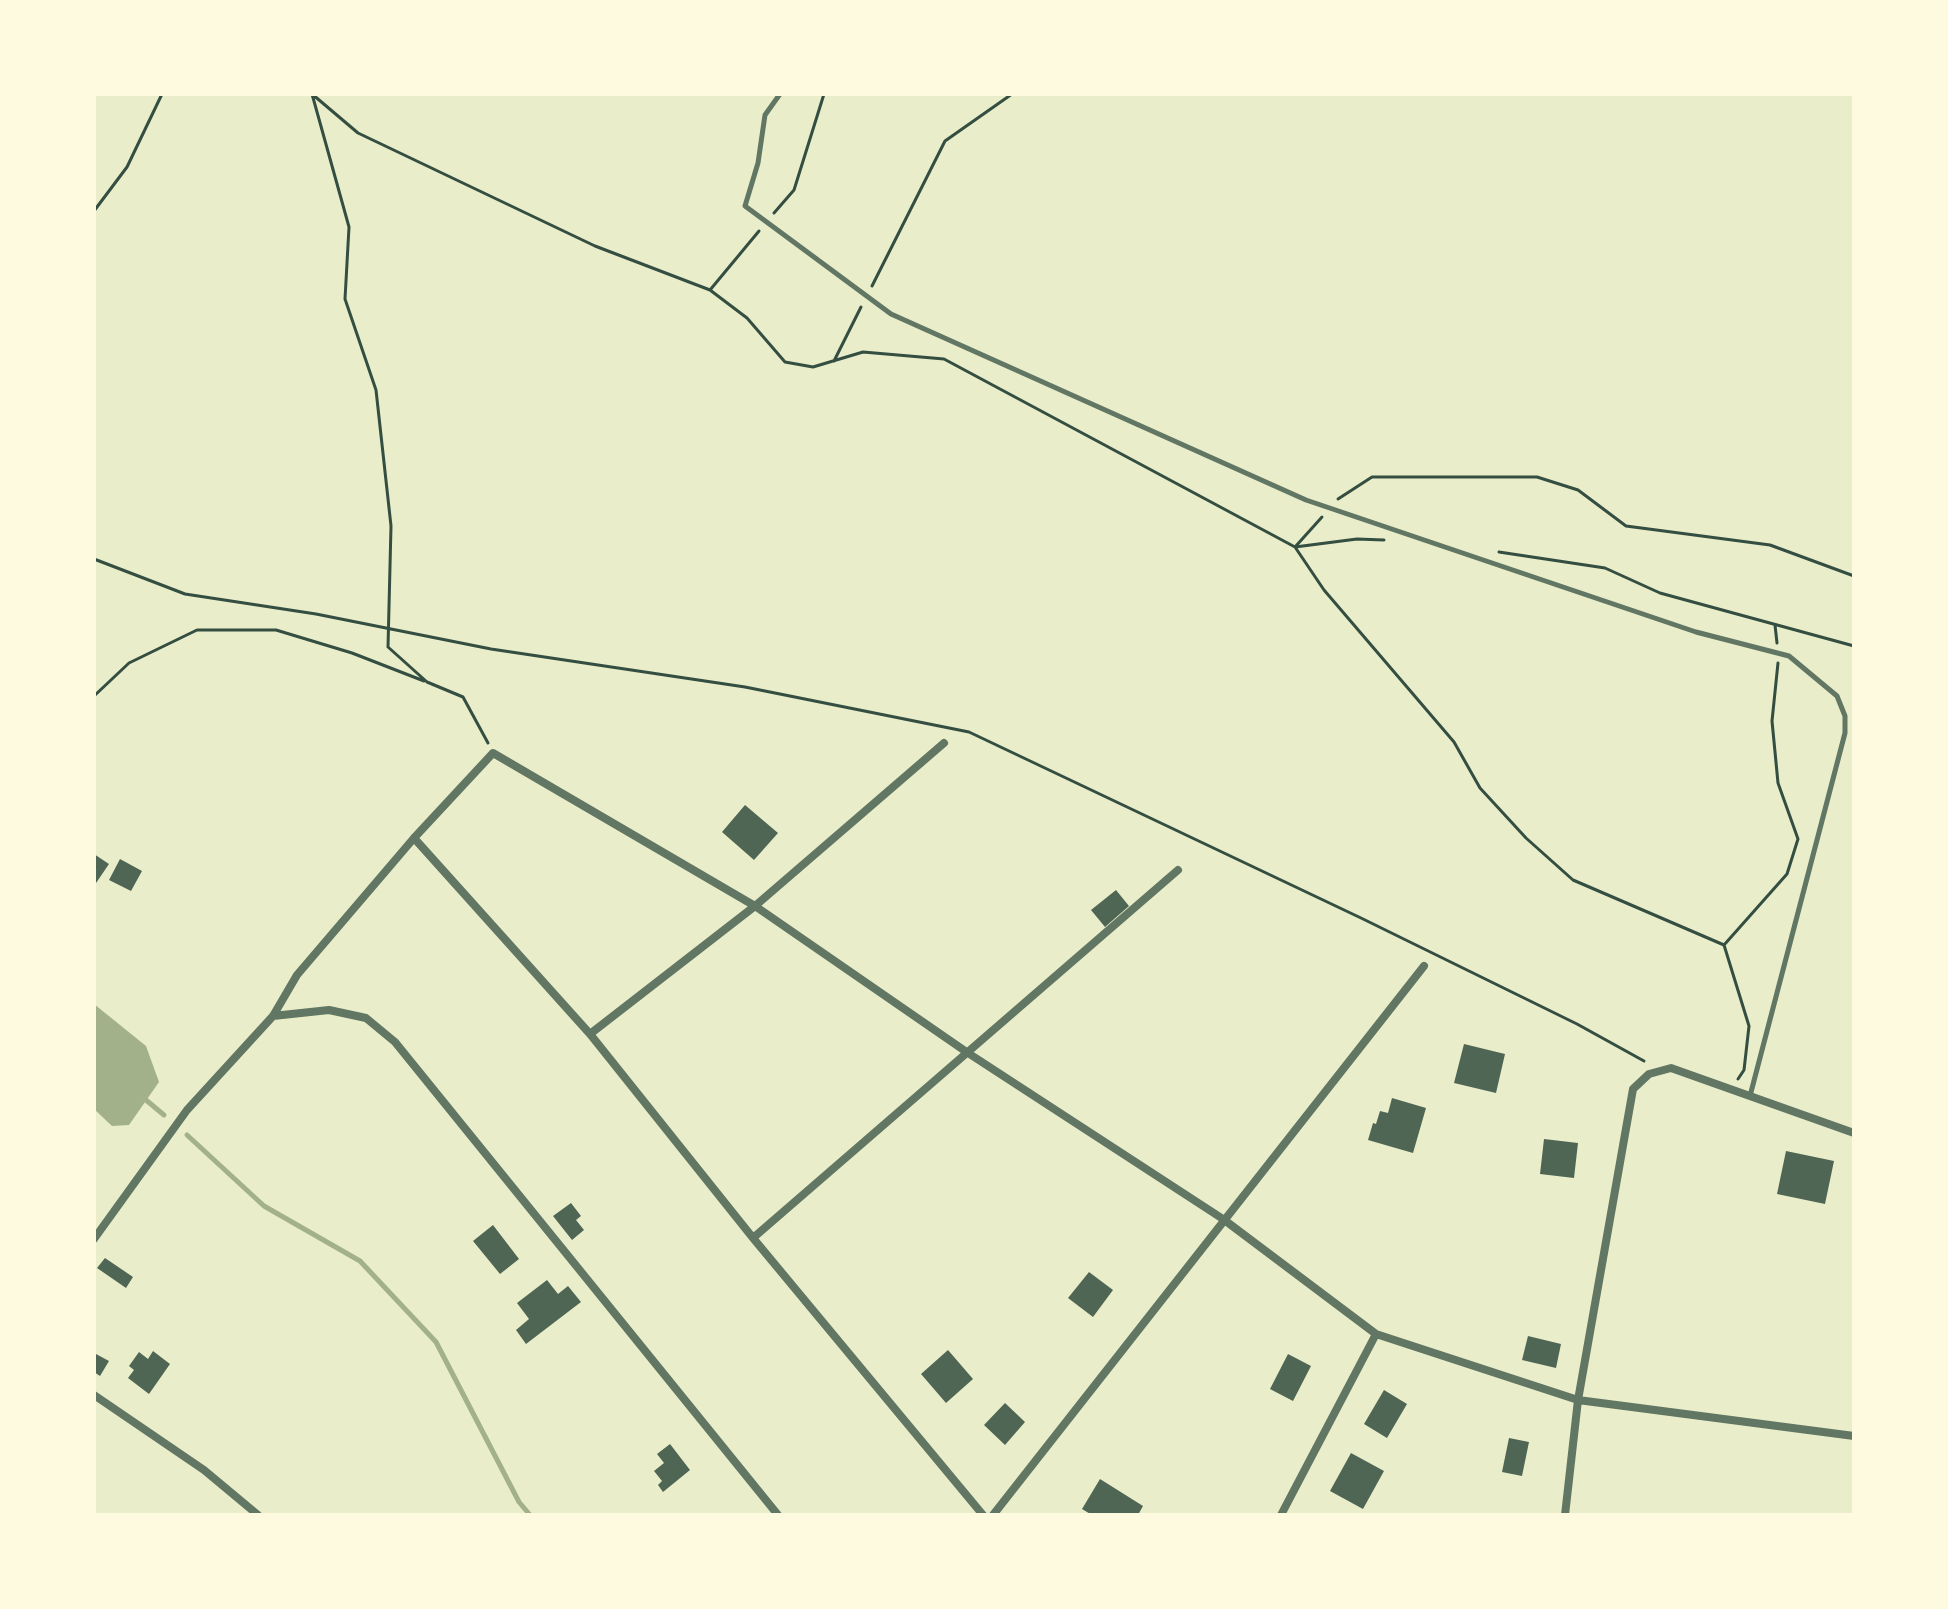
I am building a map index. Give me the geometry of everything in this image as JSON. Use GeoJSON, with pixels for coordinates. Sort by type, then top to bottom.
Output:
{"type":"FeatureCollection","features":[{"type":"Feature","properties":{"kind":"street"},"geometry":{"type":"LineString","coordinates":[[590,1034],[755,906],[944,743]]}},
{"type":"Feature","properties":{"kind":"street"},"geometry":{"type":"LineString","coordinates":[[94,1239],[187,1110],[273,1016],[297,975],[414,838],[493,753],[755,906],[968,1053],[1223,1219],[1376,1334],[1578,1400],[1854,1436]]}},
{"type":"Feature","properties":{"kind":"street"},"geometry":{"type":"LineString","coordinates":[[414,838],[590,1034],[753,1238],[983,1515]]}},
{"type":"Feature","properties":{"kind":"street"},"geometry":{"type":"LineString","coordinates":[[753,1238],[1178,870]]}},
{"type":"Feature","properties":{"kind":"street"},"geometry":{"type":"LineString","coordinates":[[993,1515],[1424,966]]}},
{"type":"Feature","properties":{"kind":"street"},"geometry":{"type":"LineString","coordinates":[[273,1016],[329,1010],[366,1018],[395,1042],[778,1515]]}},
{"type":"Feature","properties":{"kind":"street"},"geometry":{"type":"LineString","coordinates":[[1565,1515],[1578,1400],[1623,1129],[1633,1089],[1649,1074],[1671,1068],[1854,1133]]}},
{"type":"Feature","properties":{"kind":"street"},"geometry":{"type":"LineString","coordinates":[[1281,1515],[1376,1334]]}},
{"type":"Feature","properties":{"kind":"street"},"geometry":{"type":"LineString","coordinates":[[94,1395],[204,1470],[258,1515]]}},
{"type":"Feature","properties":{"kind":"lane"},"geometry":{"type":"LineString","coordinates":[[780,94],[765,115],[758,163],[745,206],[891,314],[1330,508],[1696,632],[1789,656],[1837,696],[1845,716],[1845,733],[1750,1096]]}},
{"type":"Feature","properties":{"kind":"path"},"geometry":{"type":"LineString","coordinates":[[94,211],[127,167],[162,94]]}},
{"type":"Feature","properties":{"kind":"path"},"geometry":{"type":"LineString","coordinates":[[427,682],[388,647],[391,526],[376,390],[345,299],[349,227],[312,94],[358,133],[595,246],[710,290],[747,318],[785,362],[813,367],[863,352],[944,359],[1295,547],[1324,590],[1454,742],[1480,788],[1526,838],[1573,880],[1724,945],[1749,1026],[1744,1070],[1731,1089]]}},
{"type":"Feature","properties":{"kind":"path"},"geometry":{"type":"LineString","coordinates":[[710,290],[794,190],[824,94]]}},
{"type":"Feature","properties":{"kind":"path"},"geometry":{"type":"LineString","coordinates":[[834,361],[945,141],[1012,94]]}},
{"type":"Feature","properties":{"kind":"path"},"geometry":{"type":"LineString","coordinates":[[1295,547],[1341,496],[1372,477],[1537,477],[1578,490],[1626,526],[1770,545],[1854,576]]}},
{"type":"Feature","properties":{"kind":"path"},"geometry":{"type":"LineString","coordinates":[[1295,547],[1357,539],[1385,540]]}},
{"type":"Feature","properties":{"kind":"path"},"geometry":{"type":"LineString","coordinates":[[1486,550],[1605,568],[1660,593],[1854,646]]}},
{"type":"Feature","properties":{"kind":"path"},"geometry":{"type":"LineString","coordinates":[[94,559],[185,594],[316,614],[491,649],[745,687],[969,732],[1429,951],[1577,1024],[1661,1071]]}},
{"type":"Feature","properties":{"kind":"path"},"geometry":{"type":"LineString","coordinates":[[1724,945],[1787,874],[1798,839],[1778,783],[1772,721],[1777,653],[1775,625]]}},
{"type":"Feature","properties":{"kind":"path"},"geometry":{"type":"LineString","coordinates":[[94,696],[129,663],[197,630],[276,630],[352,653],[463,697],[493,753]]}},
{"type":"Feature","properties":{"kind":"shaded area"},"geometry":{"type":"Polygon","coordinates":[[[94,1004],[146,1046],[159,1082],[129,1125],[112,1126],[94,1109],[94,1004]]]}},
{"type":"Feature","properties":{"kind":"building"},"geometry":{"type":"Polygon","coordinates":[[[745,805],[778,833],[754,860],[722,832],[745,805]]]}},
{"type":"Feature","properties":{"kind":"building"},"geometry":{"type":"Polygon","coordinates":[[[94,854],[109,864],[94,886],[94,854]]]}},
{"type":"Feature","properties":{"kind":"building"},"geometry":{"type":"Polygon","coordinates":[[[120,859],[142,871],[131,891],[109,880],[120,859]]]}},
{"type":"Feature","properties":{"kind":"building"},"geometry":{"type":"Polygon","coordinates":[[[1116,890],[1129,906],[1105,927],[1091,910],[1116,890]]]}},
{"type":"Feature","properties":{"kind":"building"},"geometry":{"type":"Polygon","coordinates":[[[1464,1044],[1505,1054],[1496,1093],[1454,1083],[1464,1044]]]}},
{"type":"Feature","properties":{"kind":"building"},"geometry":{"type":"Polygon","coordinates":[[[1392,1098],[1426,1108],[1413,1153],[1368,1140],[1373,1123],[1376,1124],[1380,1111],[1388,1113],[1392,1098]]]}},
{"type":"Feature","properties":{"kind":"building"},"geometry":{"type":"Polygon","coordinates":[[[1544,1139],[1578,1143],[1574,1178],[1540,1174],[1544,1139]]]}},
{"type":"Feature","properties":{"kind":"building"},"geometry":{"type":"Polygon","coordinates":[[[1786,1151],[1834,1161],[1825,1204],[1777,1194],[1786,1151]]]}},
{"type":"Feature","properties":{"kind":"building"},"geometry":{"type":"Polygon","coordinates":[[[571,1203],[581,1216],[576,1220],[584,1230],[572,1240],[553,1216],[571,1203]]]}},
{"type":"Feature","properties":{"kind":"building"},"geometry":{"type":"Polygon","coordinates":[[[493,1225],[519,1259],[500,1274],[473,1241],[493,1225]]]}},
{"type":"Feature","properties":{"kind":"building"},"geometry":{"type":"Polygon","coordinates":[[[105,1258],[133,1277],[126,1288],[97,1268],[105,1258]]]}},
{"type":"Feature","properties":{"kind":"building"},"geometry":{"type":"Polygon","coordinates":[[[1089,1272],[1113,1290],[1093,1317],[1068,1298],[1089,1272]]]}},
{"type":"Feature","properties":{"kind":"building"},"geometry":{"type":"Polygon","coordinates":[[[547,1280],[558,1294],[568,1286],[581,1302],[526,1344],[516,1330],[529,1319],[517,1303],[547,1280]]]}},
{"type":"Feature","properties":{"kind":"building"},"geometry":{"type":"Polygon","coordinates":[[[1528,1336],[1561,1344],[1556,1368],[1522,1360],[1528,1336]]]}},
{"type":"Feature","properties":{"kind":"building"},"geometry":{"type":"Polygon","coordinates":[[[948,1350],[973,1379],[946,1403],[921,1374],[948,1350]]]}},
{"type":"Feature","properties":{"kind":"building"},"geometry":{"type":"Polygon","coordinates":[[[153,1351],[170,1364],[149,1394],[128,1378],[134,1370],[129,1366],[139,1352],[148,1359],[153,1351]]]}},
{"type":"Feature","properties":{"kind":"building"},"geometry":{"type":"Polygon","coordinates":[[[96,1354],[109,1361],[100,1376],[94,1372],[96,1354]]]}},
{"type":"Feature","properties":{"kind":"building"},"geometry":{"type":"Polygon","coordinates":[[[1288,1354],[1311,1366],[1293,1401],[1270,1389],[1288,1354]]]}},
{"type":"Feature","properties":{"kind":"building"},"geometry":{"type":"Polygon","coordinates":[[[1384,1390],[1407,1404],[1387,1438],[1364,1424],[1384,1390]]]}},
{"type":"Feature","properties":{"kind":"building"},"geometry":{"type":"Polygon","coordinates":[[[1005,1403],[1025,1422],[1005,1445],[984,1425],[1005,1403]]]}},
{"type":"Feature","properties":{"kind":"building"},"geometry":{"type":"Polygon","coordinates":[[[1509,1438],[1529,1442],[1522,1476],[1502,1472],[1509,1438]]]}},
{"type":"Feature","properties":{"kind":"building"},"geometry":{"type":"Polygon","coordinates":[[[670,1444],[690,1470],[663,1492],[658,1485],[662,1481],[654,1471],[664,1463],[657,1454],[670,1444]]]}},
{"type":"Feature","properties":{"kind":"building"},"geometry":{"type":"Polygon","coordinates":[[[1351,1453],[1384,1471],[1363,1509],[1330,1491],[1351,1453]]]}},
{"type":"Feature","properties":{"kind":"building"},"geometry":{"type":"Polygon","coordinates":[[[1100,1479],[1143,1506],[1138,1515],[1092,1515],[1082,1509],[1100,1479]]]}},
{"type":"Feature","properties":{"kind":"waterway"},"geometry":{"type":"LineString","coordinates":[[146,1100],[164,1115]]}},
{"type":"Feature","properties":{"kind":"waterway"},"geometry":{"type":"LineString","coordinates":[[187,1135],[264,1206],[360,1261],[436,1342],[519,1502],[530,1515]]}}]}
